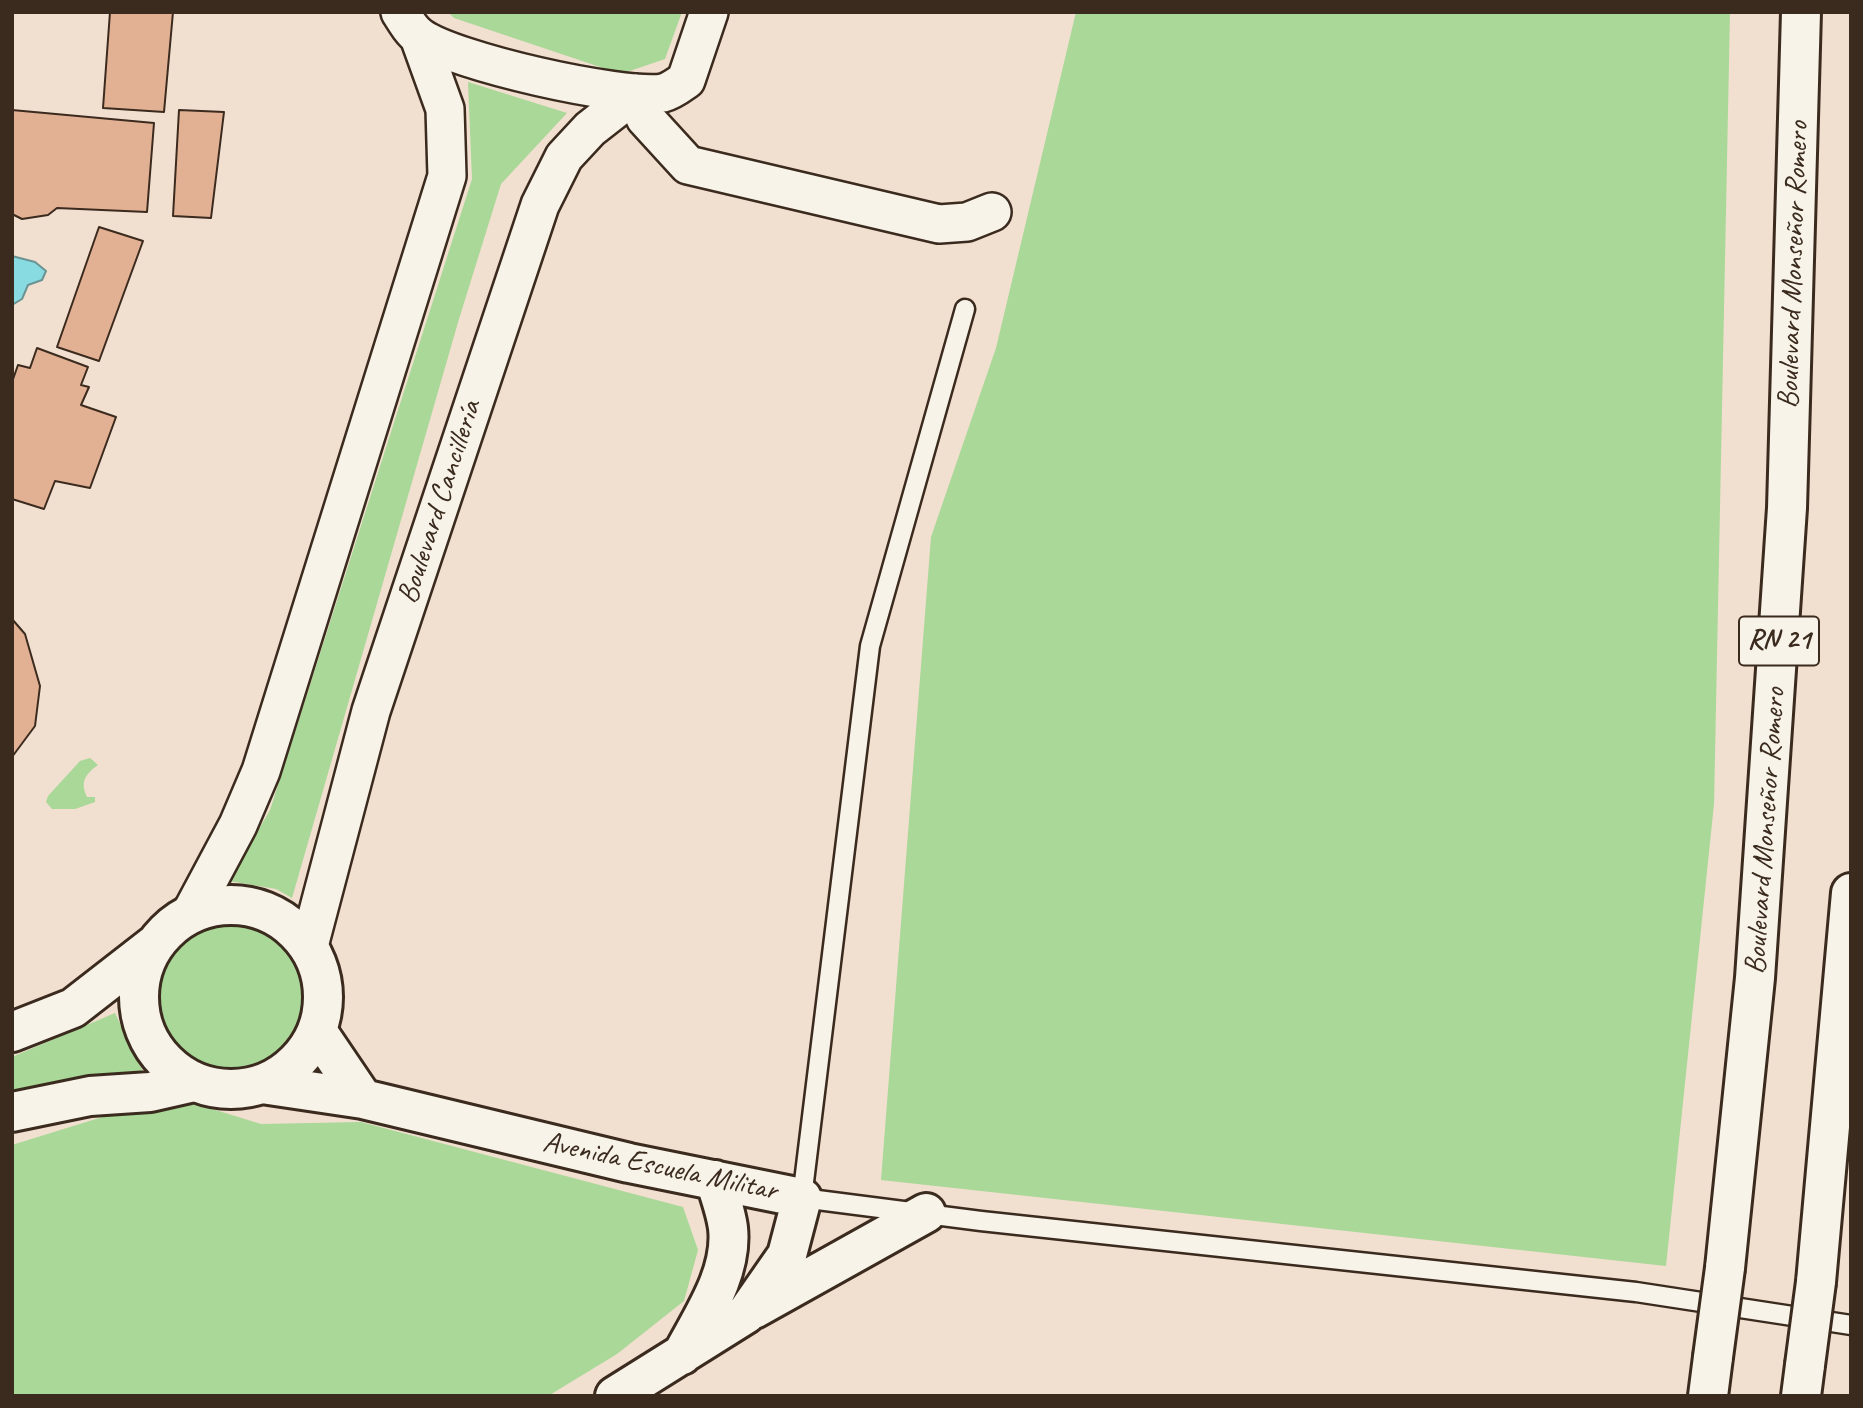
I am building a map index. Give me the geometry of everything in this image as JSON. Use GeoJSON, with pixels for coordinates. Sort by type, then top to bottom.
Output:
{"type":"FeatureCollection","features":[{"type":"Feature","properties":{"kind":"main road","name":"Boulevard Monseñor Romero"},"geometry":{"type":"LineString","coordinates":[[1708,1396],[1725,1268],[1755,978],[1786,535],[1801,12]]}},
{"type":"Feature","properties":{"kind":"main road"},"geometry":{"type":"LineString","coordinates":[[1803,1380],[1816,1282],[1851,893]]}},
{"type":"Feature","properties":{"kind":"main road"},"geometry":{"type":"LineString","coordinates":[[12,1032],[73,1008],[155,945],[171,927],[191,913],[230,904],[256,907],[281,918],[309,946],[320,969],[323,994],[317,1031],[296,1062],[262,1084],[234,1089],[194,1082],[150,1092],[90,1096],[12,1112]]}},
{"type":"Feature","properties":{"kind":"main road"},"geometry":{"type":"LineString","coordinates":[[155,945],[140,983],[143,1023],[162,1058],[194,1082]]}},
{"type":"Feature","properties":{"kind":"main road"},"geometry":{"type":"LineString","coordinates":[[317,1031],[363,1099]]}},
{"type":"Feature","properties":{"kind":"main road","name":"Avenida Escuela Militar"},"geometry":{"type":"LineString","coordinates":[[262,1084],[363,1099],[802,1198],[787,1255],[746,1314],[614,1396]]}},
{"type":"Feature","properties":{"kind":"main road"},"geometry":{"type":"LineString","coordinates":[[680,1357],[715,1291],[727,1254],[728,1226],[715,1180]]}},
{"type":"Feature","properties":{"kind":"main road"},"geometry":{"type":"LineString","coordinates":[[746,1314],[926,1213]]}},
{"type":"Feature","properties":{"kind":"street"},"geometry":{"type":"LineString","coordinates":[[409,25],[467,57],[553,80],[636,93],[665,92],[686,80],[709,12]]}},
{"type":"Feature","properties":{"kind":"street"},"geometry":{"type":"LineString","coordinates":[[191,913],[238,825],[261,771],[447,176],[445,109],[409,25]]}},
{"type":"Feature","properties":{"kind":"street"},"geometry":{"type":"LineString","coordinates":[[636,93],[645,118],[688,164],[939,224],[967,222],[992,212]]}},
{"type":"Feature","properties":{"kind":"street","name":"Boulevard Cancillería"},"geometry":{"type":"LineString","coordinates":[[309,946],[371,710],[540,205],[564,158],[590,129],[636,93]]}},
{"type":"Feature","properties":{"kind":"lane"},"geometry":{"type":"LineString","coordinates":[[965,309],[870,646],[802,1198],[1636,1292],[1851,1325]]}},
{"type":"Feature","properties":{"kind":"green space"},"geometry":{"type":"Polygon","coordinates":[[[448,12],[682,12],[665,59],[621,74],[454,18],[448,12]]]}},
{"type":"Feature","properties":{"kind":"green space"},"geometry":{"type":"Polygon","coordinates":[[[1076,12],[1730,12],[1714,804],[1666,1266],[881,1180],[931,537],[996,348],[1076,12]]]}},
{"type":"Feature","properties":{"kind":"green space"},"geometry":{"type":"Polygon","coordinates":[[[468,82],[567,113],[501,184],[459,319],[292,898],[276,889],[229,881],[270,810],[472,179],[468,82]]]}},
{"type":"Feature","properties":{"kind":"green space"},"geometry":{"type":"Polygon","coordinates":[[[90,758],[98,765],[87,775],[84,787],[87,797],[95,797],[95,802],[75,809],[52,809],[46,802],[48,796],[80,761],[90,758]]]}},
{"type":"Feature","properties":{"kind":"green space"},"geometry":{"type":"Polygon","coordinates":[[[236,919],[265,925],[290,942],[307,967],[313,996],[307,1025],[290,1050],[265,1067],[236,1073],[207,1067],[182,1050],[165,1025],[159,996],[165,967],[182,942],[207,925],[236,919]]]}},
{"type":"Feature","properties":{"kind":"green space"},"geometry":{"type":"Polygon","coordinates":[[[115,1013],[144,1074],[12,1094],[12,1057],[115,1013]]]}},
{"type":"Feature","properties":{"kind":"green space"},"geometry":{"type":"Polygon","coordinates":[[[170,1096],[261,1124],[361,1122],[683,1207],[698,1250],[684,1301],[617,1354],[548,1396],[12,1396],[12,1145],[170,1096]]]}},
{"type":"Feature","properties":{"kind":"water"},"geometry":{"type":"Polygon","coordinates":[[[12,256],[35,262],[46,271],[42,280],[28,285],[22,299],[12,305],[12,256]]]}},
{"type":"Feature","properties":{"kind":"building"},"geometry":{"type":"Polygon","coordinates":[[[110,12],[173,12],[164,112],[103,108],[110,12]]]}},
{"type":"Feature","properties":{"kind":"building"},"geometry":{"type":"Polygon","coordinates":[[[12,110],[154,123],[147,212],[57,208],[48,215],[22,219],[12,214],[12,110]]]}},
{"type":"Feature","properties":{"kind":"building"},"geometry":{"type":"Polygon","coordinates":[[[179,110],[224,112],[211,218],[173,216],[179,110]]]}},
{"type":"Feature","properties":{"kind":"building"},"geometry":{"type":"Polygon","coordinates":[[[99,227],[143,241],[99,361],[57,347],[99,227]]]}},
{"type":"Feature","properties":{"kind":"building"},"geometry":{"type":"Polygon","coordinates":[[[37,348],[88,367],[81,385],[89,387],[81,405],[116,417],[90,488],[55,481],[44,509],[12,499],[12,382],[18,365],[30,368],[37,348]]]}},
{"type":"Feature","properties":{"kind":"building"},"geometry":{"type":"Polygon","coordinates":[[[12,619],[25,634],[40,686],[35,726],[12,757],[12,619]]]}}]}
